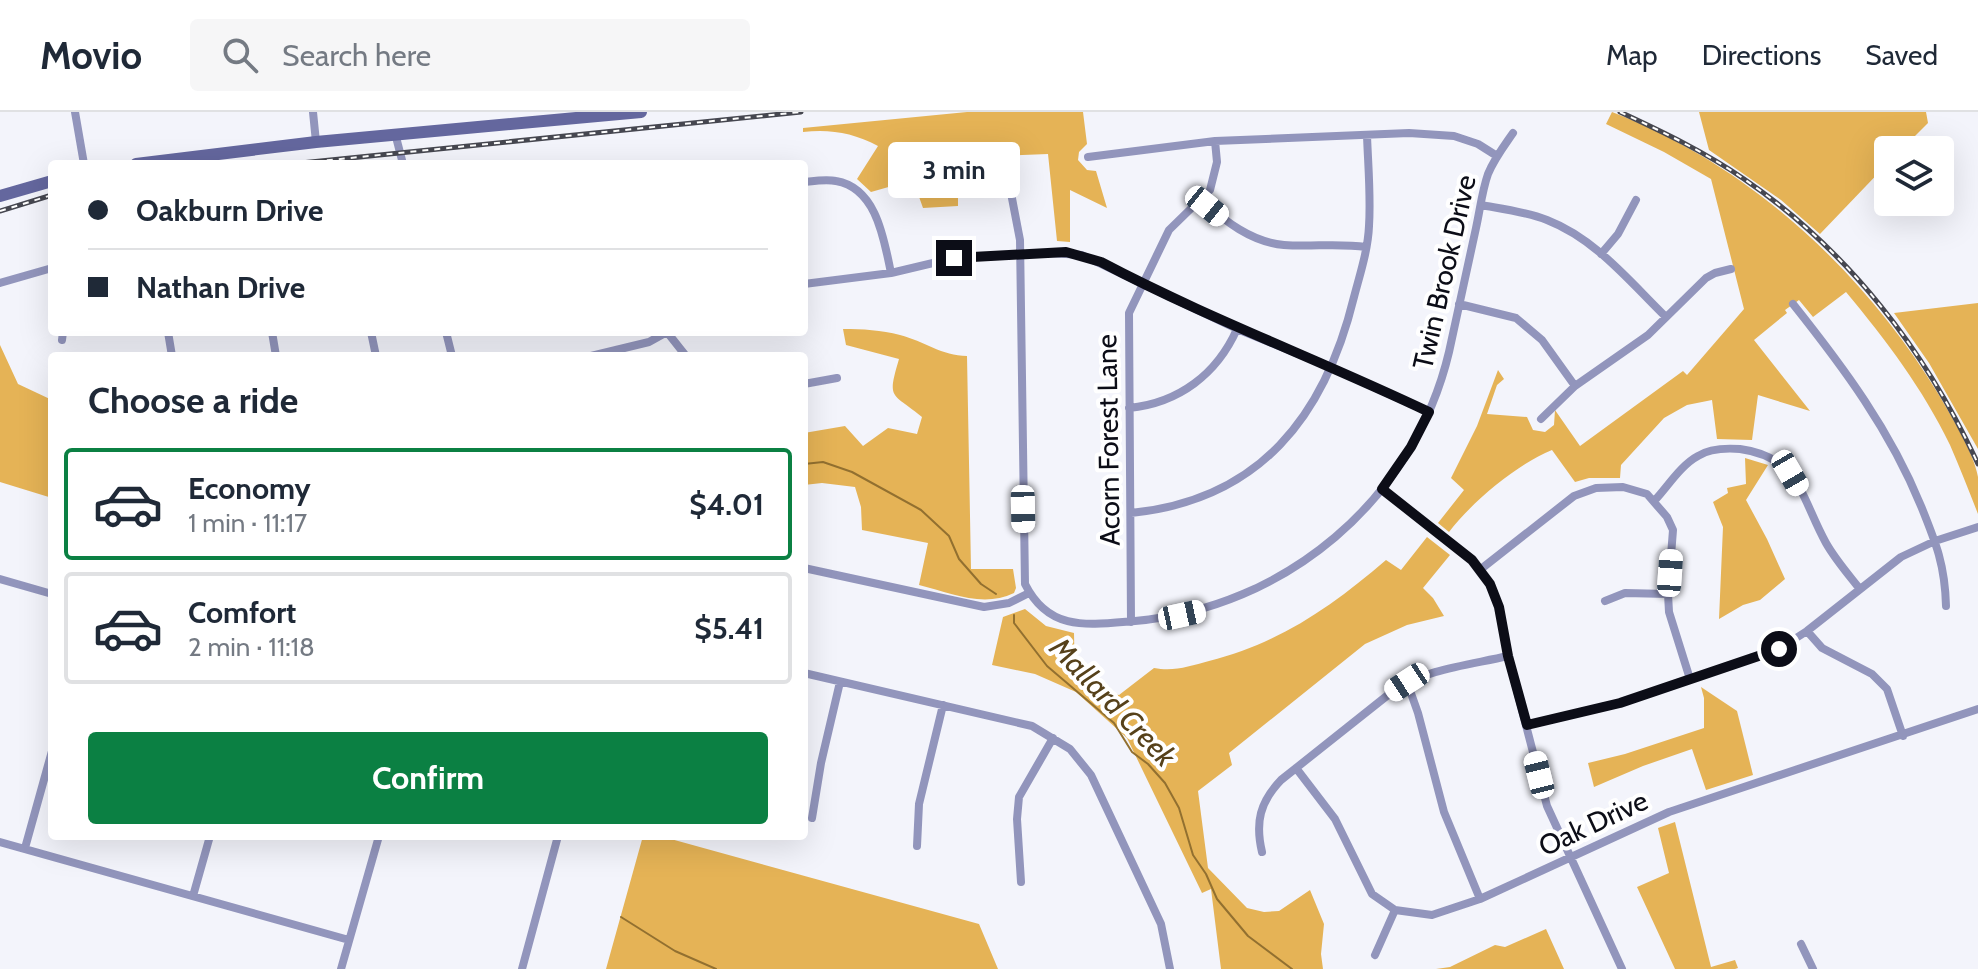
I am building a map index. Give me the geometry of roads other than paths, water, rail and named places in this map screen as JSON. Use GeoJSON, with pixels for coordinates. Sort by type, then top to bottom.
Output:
{"type":"FeatureCollection","features":[{"type":"Feature","properties":{"kind":"main road"},"geometry":{"type":"LineString","coordinates":[[169,160],[316,142],[641,112]]}},
{"type":"Feature","properties":{"kind":"main road"},"geometry":{"type":"LineString","coordinates":[[0,196],[48,182]]}},
{"type":"Feature","properties":{"kind":"street"},"geometry":{"type":"LineString","coordinates":[[75,112],[83,160]]}},
{"type":"Feature","properties":{"kind":"street"},"geometry":{"type":"LineString","coordinates":[[313,112],[316,142]]}},
{"type":"Feature","properties":{"kind":"street","name":"Twin Brook Drive"},"geometry":{"type":"LineString","coordinates":[[1029,593],[1043,611],[1059,621],[1087,624],[1165,619],[1200,611],[1258,589],[1289,572],[1330,542],[1363,511],[1411,447],[1429,412],[1441,381],[1487,178],[1513,133]]}},
{"type":"Feature","properties":{"kind":"street"},"geometry":{"type":"LineString","coordinates":[[1088,157],[1215,141],[1367,135],[1454,136],[1478,144],[1497,156]]}},
{"type":"Feature","properties":{"kind":"street"},"geometry":{"type":"LineString","coordinates":[[1131,513],[1186,502],[1225,486],[1256,466],[1283,442],[1307,413],[1332,367],[1349,318],[1366,247],[1369,226],[1367,135]]}},
{"type":"Feature","properties":{"kind":"street"},"geometry":{"type":"LineString","coordinates":[[396,137],[402,160]]}},
{"type":"Feature","properties":{"kind":"street","name":"Acorn Forest Lane"},"geometry":{"type":"LineString","coordinates":[[1131,622],[1129,313],[1169,230],[1210,190],[1215,176],[1215,141]]}},
{"type":"Feature","properties":{"kind":"street"},"geometry":{"type":"LineString","coordinates":[[808,569],[984,607],[1009,603],[1029,593],[1023,570],[1020,240],[1006,167]]}},
{"type":"Feature","properties":{"kind":"street"},"geometry":{"type":"LineString","coordinates":[[808,182],[839,181],[869,202],[874,210],[891,273]]}},
{"type":"Feature","properties":{"kind":"street"},"geometry":{"type":"LineString","coordinates":[[1201,200],[1230,224],[1263,240],[1281,245],[1366,247]]}},
{"type":"Feature","properties":{"kind":"street"},"geometry":{"type":"LineString","coordinates":[[1601,254],[1626,223],[1636,200]]}},
{"type":"Feature","properties":{"kind":"street"},"geometry":{"type":"LineString","coordinates":[[1481,205],[1546,220],[1601,254],[1666,317]]}},
{"type":"Feature","properties":{"kind":"street"},"geometry":{"type":"LineString","coordinates":[[808,283],[891,273],[954,258],[1066,252],[1082,255],[1237,329],[1332,367],[1429,412]]}},
{"type":"Feature","properties":{"kind":"street"},"geometry":{"type":"LineString","coordinates":[[1541,419],[1575,386],[1648,335],[1706,278],[1731,269]]}},
{"type":"Feature","properties":{"kind":"street"},"geometry":{"type":"LineString","coordinates":[[0,283],[48,273]]}},
{"type":"Feature","properties":{"kind":"street"},"geometry":{"type":"LineString","coordinates":[[1459,304],[1516,318],[1542,340],[1575,386]]}},
{"type":"Feature","properties":{"kind":"street"},"geometry":{"type":"LineString","coordinates":[[1793,304],[1846,370],[1909,476],[1945,575],[1946,606]]}},
{"type":"Feature","properties":{"kind":"street"},"geometry":{"type":"LineString","coordinates":[[1129,408],[1175,397],[1204,377],[1220,360],[1237,329]]}},
{"type":"Feature","properties":{"kind":"street"},"geometry":{"type":"LineString","coordinates":[[608,352],[649,342],[660,336]]}},
{"type":"Feature","properties":{"kind":"street"},"geometry":{"type":"LineString","coordinates":[[670,336],[683,352]]}},
{"type":"Feature","properties":{"kind":"street"},"geometry":{"type":"LineString","coordinates":[[808,383],[837,378]]}},
{"type":"Feature","properties":{"kind":"street"},"geometry":{"type":"LineString","coordinates":[[1655,500],[1688,464],[1710,450],[1726,448],[1764,453],[1790,473],[1826,544],[1859,588]]}},
{"type":"Feature","properties":{"kind":"street"},"geometry":{"type":"LineString","coordinates":[[1481,569],[1555,509],[1586,491],[1623,487],[1647,494],[1655,500],[1673,530],[1669,612],[1690,679]]}},
{"type":"Feature","properties":{"kind":"street"},"geometry":{"type":"LineString","coordinates":[[1382,489],[1481,569],[1497,602],[1547,806],[1622,969]]}},
{"type":"Feature","properties":{"kind":"street"},"geometry":{"type":"LineString","coordinates":[[1527,725],[1605,707],[1779,649],[1807,631],[1901,557],[1935,541],[1978,527]]}},
{"type":"Feature","properties":{"kind":"street"},"geometry":{"type":"LineString","coordinates":[[0,579],[48,593]]}},
{"type":"Feature","properties":{"kind":"street"},"geometry":{"type":"LineString","coordinates":[[1605,601],[1625,593],[1668,594]]}},
{"type":"Feature","properties":{"kind":"street"},"geometry":{"type":"LineString","coordinates":[[1807,631],[1822,648],[1872,674],[1887,689],[1903,736]]}},
{"type":"Feature","properties":{"kind":"street"},"geometry":{"type":"LineString","coordinates":[[1262,852],[1258,831],[1264,802],[1281,780],[1296,768],[1407,682],[1431,673],[1508,656]]}},
{"type":"Feature","properties":{"kind":"street"},"geometry":{"type":"LineString","coordinates":[[808,674],[1032,726],[1078,756],[1091,775],[1161,924],[1170,969]]}},
{"type":"Feature","properties":{"kind":"street"},"geometry":{"type":"LineString","coordinates":[[812,818],[840,682]]}},
{"type":"Feature","properties":{"kind":"street"},"geometry":{"type":"LineString","coordinates":[[1407,682],[1444,812],[1480,899]]}},
{"type":"Feature","properties":{"kind":"street"},"geometry":{"type":"LineString","coordinates":[[917,846],[919,804],[943,705]]}},
{"type":"Feature","properties":{"kind":"street","name":"Oak Drive"},"geometry":{"type":"LineString","coordinates":[[1395,910],[1432,915],[1480,899],[1669,812],[1978,709]]}},
{"type":"Feature","properties":{"kind":"street"},"geometry":{"type":"LineString","coordinates":[[1021,882],[1017,819],[1019,797],[1053,738]]}},
{"type":"Feature","properties":{"kind":"street"},"geometry":{"type":"LineString","coordinates":[[25,848],[48,765]]}},
{"type":"Feature","properties":{"kind":"street"},"geometry":{"type":"LineString","coordinates":[[1296,768],[1335,819],[1372,894],[1395,910],[1375,955]]}},
{"type":"Feature","properties":{"kind":"street"},"geometry":{"type":"LineString","coordinates":[[193,896],[209,840]]}},
{"type":"Feature","properties":{"kind":"street"},"geometry":{"type":"LineString","coordinates":[[341,969],[378,840]]}},
{"type":"Feature","properties":{"kind":"street"},"geometry":{"type":"LineString","coordinates":[[522,969],[557,840]]}},
{"type":"Feature","properties":{"kind":"street"},"geometry":{"type":"LineString","coordinates":[[0,842],[349,940]]}},
{"type":"Feature","properties":{"kind":"street"},"geometry":{"type":"LineString","coordinates":[[1801,944],[1813,969]]}},
{"type":"Feature","properties":{"kind":"waterway","name":"Mallard Creek"},"geometry":{"type":"LineString","coordinates":[[808,464],[823,462],[852,472],[921,510],[949,536],[959,559],[981,584],[996,594]]}},
{"type":"Feature","properties":{"kind":"waterway","name":"Mallard Creek"},"geometry":{"type":"LineString","coordinates":[[1014,615],[1014,623],[1047,666],[1114,723],[1132,752],[1165,783],[1179,808],[1193,855],[1217,899],[1248,936],[1292,969]]}},
{"type":"Feature","properties":{"kind":"waterway"},"geometry":{"type":"LineString","coordinates":[[621,917],[675,951],[716,969]]}},
{"type":"Feature","properties":{"kind":"railway"},"geometry":{"type":"LineString","coordinates":[[330,160],[801,112]]}},
{"type":"Feature","properties":{"kind":"railway"},"geometry":{"type":"LineString","coordinates":[[1620,112],[1729,169],[1782,207],[1817,238],[1850,271],[1909,343],[1957,422],[1978,464]]}},
{"type":"Feature","properties":{"kind":"railway"},"geometry":{"type":"LineString","coordinates":[[0,211],[48,196]]}}]}
